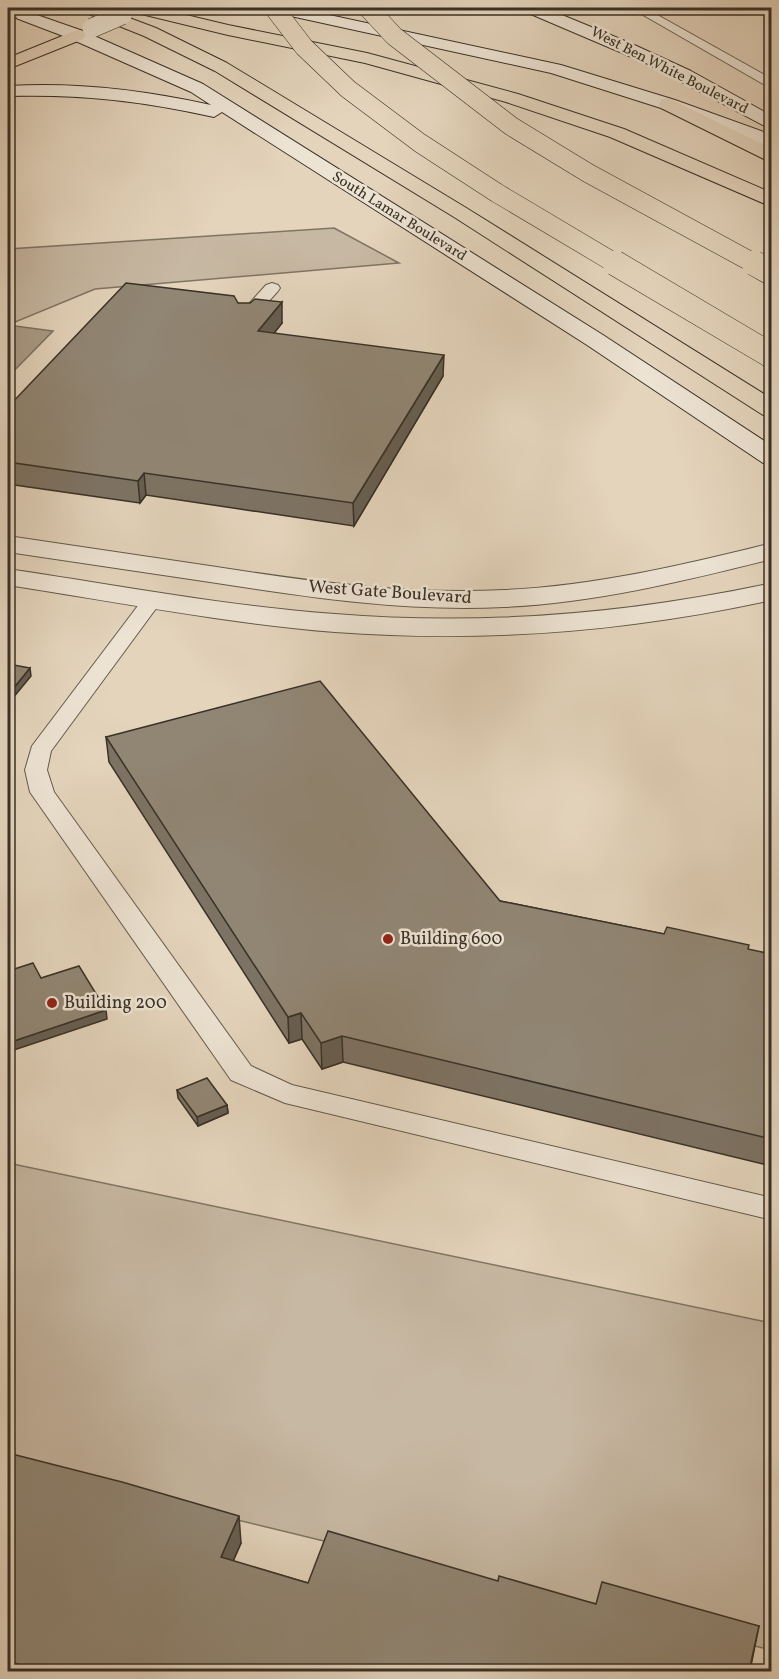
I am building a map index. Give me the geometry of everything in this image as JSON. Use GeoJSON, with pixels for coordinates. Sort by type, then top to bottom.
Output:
{"type":"FeatureCollection","features":[{"type":"Feature","properties":{"kind":"highway"},"geometry":{"type":"LineString","coordinates":[[8,10],[14,8]]}},
{"type":"Feature","properties":{"kind":"highway"},"geometry":{"type":"LineString","coordinates":[[90,8],[150,32],[221,67],[461,213],[771,410]]}},
{"type":"Feature","properties":{"kind":"highway"},"geometry":{"type":"LineString","coordinates":[[138,8],[228,30],[367,57],[512,98],[617,133],[771,201]]}},
{"type":"Feature","properties":{"kind":"highway"},"geometry":{"type":"LineString","coordinates":[[275,8],[304,47],[348,90],[420,143],[497,193],[771,356]]}},
{"type":"Feature","properties":{"kind":"highway"},"geometry":{"type":"LineString","coordinates":[[368,8],[394,36],[511,126],[588,173],[771,273]]}},
{"type":"Feature","properties":{"kind":"highway"},"geometry":{"type":"LineString","coordinates":[[8,64],[85,32]]}},
{"type":"Feature","properties":{"kind":"highway"},"geometry":{"type":"LineString","coordinates":[[668,104],[771,157]]}},
{"type":"Feature","properties":{"kind":"main road"},"geometry":{"type":"LineString","coordinates":[[85,32],[138,8]]}},
{"type":"Feature","properties":{"kind":"main road"},"geometry":{"type":"LineString","coordinates":[[275,8],[555,69],[668,104],[771,142]]}},
{"type":"Feature","properties":{"kind":"main road","name":"West Ben White Boulevard"},"geometry":{"type":"LineString","coordinates":[[532,8],[629,48],[699,83],[771,124]]}},
{"type":"Feature","properties":{"kind":"main road","name":"South Lamar Boulevard"},"geometry":{"type":"LineString","coordinates":[[8,10],[85,32],[197,88],[241,118],[595,340],[771,458]]}},
{"type":"Feature","properties":{"kind":"main road"},"geometry":{"type":"LineString","coordinates":[[8,92],[48,90],[120,92],[150,96],[241,118]]}},
{"type":"Feature","properties":{"kind":"main road","name":"West Gate Boulevard"},"geometry":{"type":"LineString","coordinates":[[8,544],[293,587],[376,596],[469,600],[543,595],[632,583],[771,551]]}},
{"type":"Feature","properties":{"kind":"main road","name":"West Gate Boulevard"},"geometry":{"type":"LineString","coordinates":[[8,577],[271,617],[362,626],[471,630],[561,626],[657,615],[771,591]]}},
{"type":"Feature","properties":{"kind":"lane"},"geometry":{"type":"LineString","coordinates":[[637,8],[771,85]]}},
{"type":"Feature","properties":{"kind":"lane"},"geometry":{"type":"LineString","coordinates":[[245,318],[272,288]]}},
{"type":"Feature","properties":{"kind":"lane"},"geometry":{"type":"LineString","coordinates":[[153,599],[40,751],[36,770],[42,792],[241,1073],[285,1093],[771,1209]]}},
{"type":"Feature","properties":{"kind":"shaded area"},"geometry":{"type":"Polygon","coordinates":[[[334,228],[399,263],[95,289],[8,325],[8,249],[334,228]]]}},
{"type":"Feature","properties":{"kind":"shaded area"},"geometry":{"type":"Polygon","coordinates":[[[15,326],[53,331],[8,377],[8,330],[15,326]]]}},
{"type":"Feature","properties":{"kind":"shaded area"},"geometry":{"type":"Polygon","coordinates":[[[8,1163],[771,1323],[771,1650],[8,1464],[8,1163]]]}},
{"type":"Feature","properties":{"kind":"building"},"geometry":{"type":"Polygon","coordinates":[[[126,283],[234,296],[238,303],[250,303],[255,299],[282,302],[258,331],[444,355],[353,503],[144,473],[138,481],[8,462],[8,407],[126,283]]]}},
{"type":"Feature","properties":{"kind":"building"},"geometry":{"type":"Polygon","coordinates":[[[8,664],[30,668],[8,695],[8,664]]]}},
{"type":"Feature","properties":{"kind":"building","name":"Building 600"},"geometry":{"type":"Polygon","coordinates":[[[320,681],[500,901],[664,934],[667,927],[749,945],[748,949],[771,954],[771,1139],[342,1036],[321,1043],[301,1013],[288,1017],[106,737],[320,681]]]}},
{"type":"Feature","properties":{"kind":"building","name":"Building 200"},"geometry":{"type":"Polygon","coordinates":[[[33,963],[41,978],[79,966],[106,1010],[8,1043],[8,971],[33,963]]]}},
{"type":"Feature","properties":{"kind":"building"},"geometry":{"type":"Polygon","coordinates":[[[207,1078],[227,1105],[197,1117],[177,1090],[207,1078]]]}},
{"type":"Feature","properties":{"kind":"building"},"geometry":{"type":"Polygon","coordinates":[[[8,1453],[122,1482],[239,1516],[221,1557],[308,1583],[328,1531],[498,1581],[499,1576],[596,1604],[602,1582],[759,1626],[749,1671],[39,1671],[8,1661],[8,1453]]]}},
{"type":"Feature","properties":{"kind":"place","name":"Building 600"},"geometry":{"type":"Point","coordinates":[388,939]}},
{"type":"Feature","properties":{"kind":"place","name":"Building 200"},"geometry":{"type":"Point","coordinates":[52,1003]}}]}
